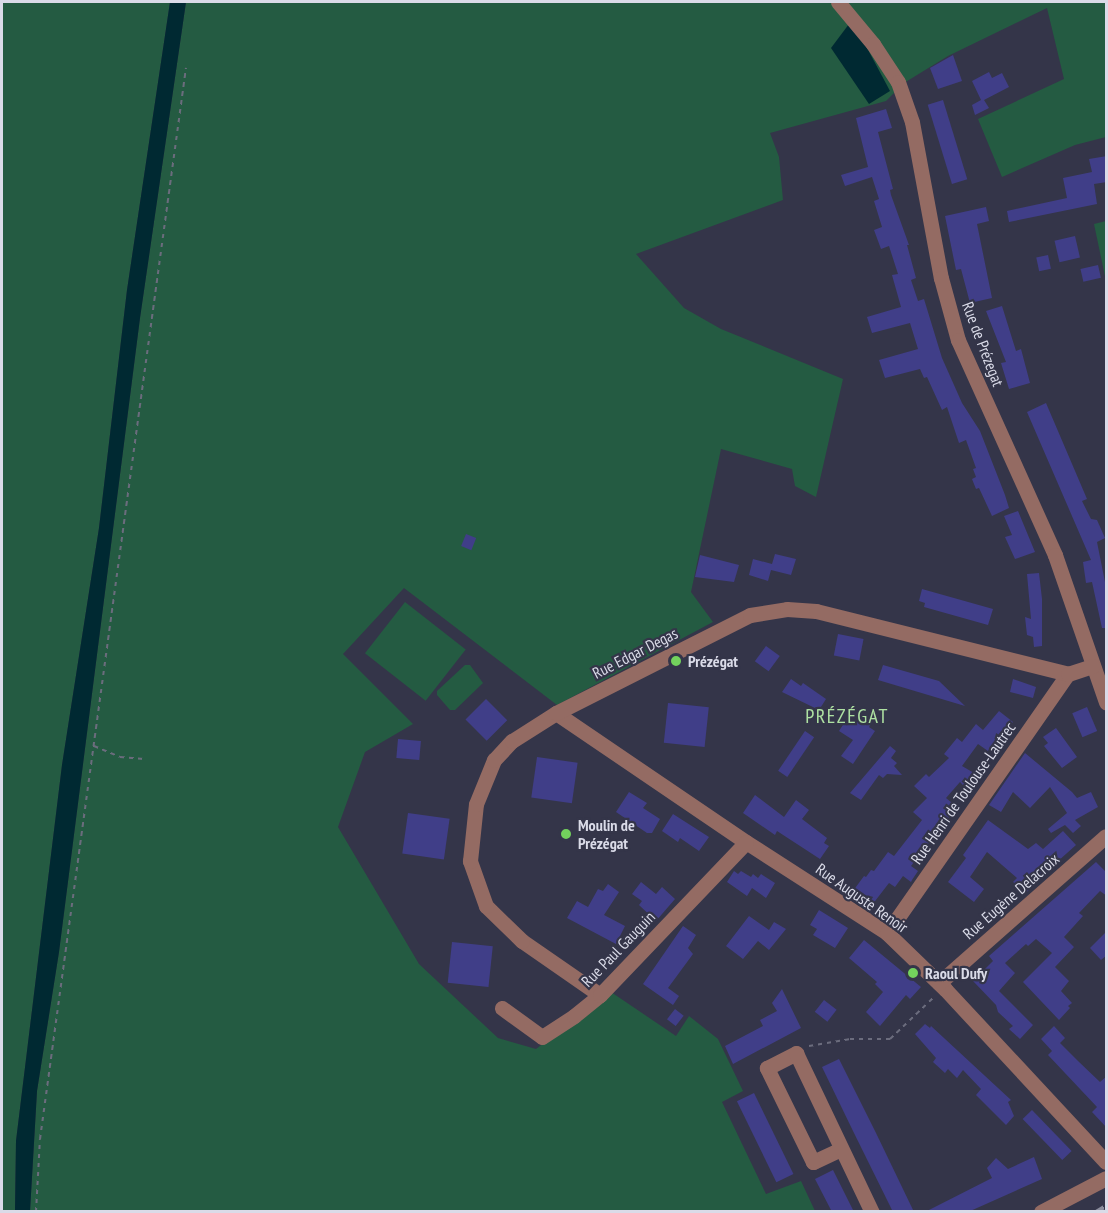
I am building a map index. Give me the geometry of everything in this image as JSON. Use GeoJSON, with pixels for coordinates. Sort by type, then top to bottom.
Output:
{"type":"FeatureCollection","features":[{"type":"Feature","properties":{"kind":"street","name":"Rue de Prézegat"},"geometry":{"type":"LineString","coordinates":[[838,2],[873,44],[898,82],[912,122],[941,278],[958,339],[1055,555],[1107,702]]}},
{"type":"Feature","properties":{"kind":"street","name":"Rue Edgar Degas"},"geometry":{"type":"LineString","coordinates":[[600,995],[522,941],[486,906],[470,861],[476,804],[494,760],[512,741],[556,713],[750,615],[787,609],[816,611],[1068,674]]}},
{"type":"Feature","properties":{"kind":"street"},"geometry":{"type":"LineString","coordinates":[[1068,674],[1093,666]]}},
{"type":"Feature","properties":{"kind":"street","name":"Rue Henri de Toulouse-Lautrec"},"geometry":{"type":"LineString","coordinates":[[887,933],[1068,674]]}},
{"type":"Feature","properties":{"kind":"street","name":"Rue Auguste Renoir"},"geometry":{"type":"LineString","coordinates":[[556,713],[746,842],[887,933],[942,986],[1107,1162]]}},
{"type":"Feature","properties":{"kind":"street","name":"Rue Eugène Delacroix"},"geometry":{"type":"LineString","coordinates":[[942,986],[1107,836]]}},
{"type":"Feature","properties":{"kind":"street","name":"Rue Paul Gauguin"},"geometry":{"type":"LineString","coordinates":[[502,1008],[542,1037],[574,1016],[600,995],[746,842]]}},
{"type":"Feature","properties":{"kind":"street"},"geometry":{"type":"LineString","coordinates":[[841,1149],[813,1162],[766,1068],[796,1053],[872,1212]]}},
{"type":"Feature","properties":{"kind":"street"},"geometry":{"type":"LineString","coordinates":[[1041,1212],[1107,1178]]}},
{"type":"Feature","properties":{"kind":"path"},"geometry":{"type":"LineString","coordinates":[[36,1212],[40,1139],[186,68]]}},
{"type":"Feature","properties":{"kind":"path"},"geometry":{"type":"LineString","coordinates":[[94,746],[120,757],[144,759]]}},
{"type":"Feature","properties":{"kind":"path"},"geometry":{"type":"LineString","coordinates":[[796,1053],[809,1046],[850,1039],[890,1039],[942,986]]}},
{"type":"Feature","properties":{"kind":"green space"},"geometry":{"type":"Polygon","coordinates":[[[2,2],[170,2],[127,290],[99,528],[62,765],[16,1141],[15,1211],[2,1212],[2,2]]]}},
{"type":"Feature","properties":{"kind":"green space"},"geometry":{"type":"Polygon","coordinates":[[[186,2],[1106,2],[1106,137],[1075,145],[1002,177],[978,119],[1064,79],[1047,8],[948,56],[904,83],[886,101],[770,133],[779,157],[783,200],[636,254],[684,308],[721,329],[843,379],[816,497],[795,486],[792,469],[721,449],[691,592],[713,622],[557,705],[404,588],[343,654],[413,724],[365,752],[338,827],[419,964],[498,1038],[536,1049],[611,992],[676,1036],[689,1016],[718,1039],[743,1091],[722,1102],[766,1194],[801,1181],[815,1211],[30,1212],[37,1091],[59,952],[140,318],[186,2]]]}},
{"type":"Feature","properties":{"kind":"green space"},"geometry":{"type":"Polygon","coordinates":[[[1106,221],[1106,281],[1094,224],[1106,221]]]}},
{"type":"Feature","properties":{"kind":"green space"},"geometry":{"type":"Polygon","coordinates":[[[405,602],[466,649],[426,701],[365,653],[405,602]]]}},
{"type":"Feature","properties":{"kind":"green space"},"geometry":{"type":"Polygon","coordinates":[[[465,665],[470,665],[483,683],[455,710],[450,710],[437,695],[437,691],[465,665]]]}},
{"type":"Feature","properties":{"kind":"shaded area"},"geometry":{"type":"Polygon","coordinates":[[[170,2],[186,2],[140,318],[59,952],[37,1091],[30,1211],[15,1211],[16,1141],[62,765],[99,528],[127,290],[170,2]]]}},
{"type":"Feature","properties":{"kind":"shaded area"},"geometry":{"type":"Polygon","coordinates":[[[849,24],[866,46],[890,91],[869,104],[831,48],[849,24]]]}},
{"type":"Feature","properties":{"kind":"building"},"geometry":{"type":"Polygon","coordinates":[[[953,55],[962,81],[938,89],[930,68],[953,55]]]}},
{"type":"Feature","properties":{"kind":"building"},"geometry":{"type":"Polygon","coordinates":[[[989,72],[992,78],[1002,73],[1009,87],[984,100],[989,108],[975,115],[972,105],[981,100],[972,81],[989,72]]]}},
{"type":"Feature","properties":{"kind":"building"},"geometry":{"type":"Polygon","coordinates":[[[943,100],[967,179],[952,184],[928,105],[943,100]]]}},
{"type":"Feature","properties":{"kind":"building"},"geometry":{"type":"Polygon","coordinates":[[[886,109],[892,128],[878,132],[893,189],[890,190],[891,195],[909,245],[907,245],[916,278],[911,280],[918,301],[924,299],[942,358],[962,403],[980,431],[1005,495],[1009,508],[992,516],[979,488],[976,489],[972,479],[976,477],[973,469],[976,468],[966,440],[959,443],[947,407],[942,410],[927,377],[924,378],[920,369],[885,378],[879,360],[918,349],[910,323],[872,333],[867,317],[901,307],[892,275],[898,274],[889,246],[881,249],[874,230],[882,227],[874,201],[879,199],[872,177],[845,186],[841,175],[868,167],[856,118],[886,109]]]}},
{"type":"Feature","properties":{"kind":"building"},"geometry":{"type":"Polygon","coordinates":[[[1107,156],[1107,182],[1094,184],[1097,204],[1009,222],[1007,211],[1067,198],[1063,178],[1092,172],[1089,159],[1107,156]]]}},
{"type":"Feature","properties":{"kind":"building"},"geometry":{"type":"Polygon","coordinates":[[[986,207],[989,221],[977,224],[992,298],[970,303],[961,269],[956,270],[945,216],[986,207]]]}},
{"type":"Feature","properties":{"kind":"building"},"geometry":{"type":"Polygon","coordinates":[[[1075,236],[1080,257],[1059,262],[1055,241],[1075,236]]]}},
{"type":"Feature","properties":{"kind":"building"},"geometry":{"type":"Polygon","coordinates":[[[1048,255],[1051,269],[1039,271],[1036,257],[1048,255]]]}},
{"type":"Feature","properties":{"kind":"building"},"geometry":{"type":"Polygon","coordinates":[[[1098,265],[1101,278],[1083,282],[1080,269],[1098,265]]]}},
{"type":"Feature","properties":{"kind":"building"},"geometry":{"type":"Polygon","coordinates":[[[1002,306],[1016,351],[1021,349],[1030,383],[1009,389],[1001,363],[1006,362],[986,311],[1002,306]]]}},
{"type":"Feature","properties":{"kind":"building"},"geometry":{"type":"Polygon","coordinates":[[[1046,403],[1087,499],[1082,501],[1091,519],[1097,520],[1105,538],[1097,542],[1107,592],[1107,628],[1102,628],[1092,582],[1086,583],[1083,562],[1091,560],[1027,412],[1046,403]]]}},
{"type":"Feature","properties":{"kind":"building"},"geometry":{"type":"Polygon","coordinates":[[[1018,511],[1035,552],[1015,559],[1005,537],[1012,535],[1004,516],[1018,511]]]}},
{"type":"Feature","properties":{"kind":"building"},"geometry":{"type":"Polygon","coordinates":[[[466,534],[476,538],[471,550],[461,546],[466,534]]]}},
{"type":"Feature","properties":{"kind":"building"},"geometry":{"type":"Polygon","coordinates":[[[775,554],[796,559],[791,575],[771,570],[768,581],[749,575],[753,559],[772,564],[775,554]]]}},
{"type":"Feature","properties":{"kind":"building"},"geometry":{"type":"Polygon","coordinates":[[[700,555],[739,565],[734,582],[695,577],[700,555]]]}},
{"type":"Feature","properties":{"kind":"building"},"geometry":{"type":"Polygon","coordinates":[[[1039,573],[1042,599],[1042,646],[1034,647],[1033,637],[1027,635],[1025,617],[1031,619],[1027,574],[1039,573]]]}},
{"type":"Feature","properties":{"kind":"building"},"geometry":{"type":"Polygon","coordinates":[[[922,589],[993,609],[988,625],[924,607],[925,603],[919,601],[922,589]]]}},
{"type":"Feature","properties":{"kind":"building"},"geometry":{"type":"Polygon","coordinates":[[[838,634],[864,639],[859,661],[834,656],[838,634]]]}},
{"type":"Feature","properties":{"kind":"building"},"geometry":{"type":"Polygon","coordinates":[[[766,646],[780,656],[769,671],[755,661],[766,646]]]}},
{"type":"Feature","properties":{"kind":"building"},"geometry":{"type":"Polygon","coordinates":[[[883,665],[939,681],[965,706],[878,680],[883,665]]]}},
{"type":"Feature","properties":{"kind":"building"},"geometry":{"type":"Polygon","coordinates":[[[791,679],[801,686],[803,683],[826,699],[819,710],[782,692],[791,679]]]}},
{"type":"Feature","properties":{"kind":"building"},"geometry":{"type":"Polygon","coordinates":[[[1013,679],[1036,687],[1033,698],[1010,692],[1013,679]]]}},
{"type":"Feature","properties":{"kind":"building"},"geometry":{"type":"Polygon","coordinates":[[[486,699],[507,720],[487,741],[465,720],[486,699]]]}},
{"type":"Feature","properties":{"kind":"building"},"geometry":{"type":"Polygon","coordinates":[[[668,703],[709,707],[705,747],[664,743],[668,703]]]}},
{"type":"Feature","properties":{"kind":"building"},"geometry":{"type":"Polygon","coordinates":[[[1087,707],[1097,731],[1082,737],[1072,713],[1087,707]]]}},
{"type":"Feature","properties":{"kind":"building"},"geometry":{"type":"Polygon","coordinates":[[[999,711],[1013,722],[988,751],[978,744],[962,766],[974,773],[963,785],[960,782],[946,798],[957,807],[911,866],[918,871],[911,882],[903,876],[895,887],[889,883],[872,905],[853,891],[864,876],[866,877],[871,870],[874,871],[888,852],[894,856],[922,820],[913,812],[927,798],[914,786],[926,774],[929,777],[949,758],[944,754],[957,738],[962,742],[976,724],[983,730],[999,711]]]}},
{"type":"Feature","properties":{"kind":"building"},"geometry":{"type":"Polygon","coordinates":[[[861,714],[873,721],[869,727],[875,731],[853,764],[841,756],[853,740],[839,731],[848,717],[856,722],[861,714]]]}},
{"type":"Feature","properties":{"kind":"building"},"geometry":{"type":"Polygon","coordinates":[[[1056,728],[1077,757],[1062,768],[1044,746],[1048,743],[1043,737],[1056,728]]]}},
{"type":"Feature","properties":{"kind":"building"},"geometry":{"type":"Polygon","coordinates":[[[805,731],[814,737],[787,777],[778,771],[805,731]]]}},
{"type":"Feature","properties":{"kind":"building"},"geometry":{"type":"Polygon","coordinates":[[[398,739],[421,741],[419,760],[396,758],[398,739]]]}},
{"type":"Feature","properties":{"kind":"building"},"geometry":{"type":"Polygon","coordinates":[[[890,746],[896,751],[891,758],[897,763],[894,766],[902,775],[887,774],[883,778],[879,775],[861,800],[850,793],[890,746]]]}},
{"type":"Feature","properties":{"kind":"building"},"geometry":{"type":"Polygon","coordinates":[[[1025,753],[1077,798],[1091,792],[1098,807],[1075,820],[1081,826],[1073,833],[1065,825],[1051,833],[1048,829],[1067,813],[1050,787],[1030,808],[1013,792],[1001,812],[989,805],[1025,753]]]}},
{"type":"Feature","properties":{"kind":"building"},"geometry":{"type":"Polygon","coordinates":[[[537,757],[578,763],[572,803],[531,798],[537,757]]]}},
{"type":"Feature","properties":{"kind":"building"},"geometry":{"type":"Polygon","coordinates":[[[629,792],[647,803],[643,808],[660,819],[652,833],[647,833],[616,812],[629,792]]]}},
{"type":"Feature","properties":{"kind":"building"},"geometry":{"type":"Polygon","coordinates":[[[755,795],[784,817],[796,800],[809,810],[802,819],[827,838],[824,843],[829,846],[820,859],[777,831],[775,835],[743,813],[755,795]]]}},
{"type":"Feature","properties":{"kind":"building"},"geometry":{"type":"Polygon","coordinates":[[[408,813],[450,819],[444,859],[402,854],[408,813]]]}},
{"type":"Feature","properties":{"kind":"building"},"geometry":{"type":"Polygon","coordinates":[[[673,814],[709,837],[699,851],[680,838],[678,842],[662,831],[673,814]]]}},
{"type":"Feature","properties":{"kind":"building"},"geometry":{"type":"Polygon","coordinates":[[[988,820],[1028,849],[1036,843],[1043,849],[1063,831],[1076,845],[1057,862],[1054,858],[1027,892],[1013,882],[1017,878],[987,852],[970,877],[984,889],[974,902],[948,882],[966,858],[963,855],[988,820]]]}},
{"type":"Feature","properties":{"kind":"building"},"geometry":{"type":"Polygon","coordinates":[[[1096,862],[1107,873],[1107,896],[1100,891],[1079,913],[1083,916],[1064,937],[1074,947],[1055,967],[1069,981],[1061,991],[1072,1003],[1059,1020],[1023,982],[1052,953],[1036,939],[1028,946],[1026,944],[1005,963],[1015,973],[999,991],[1033,1025],[1020,1039],[1009,1029],[1013,1026],[998,1012],[996,1005],[973,981],[993,961],[989,956],[1096,862]]]}},
{"type":"Feature","properties":{"kind":"building"},"geometry":{"type":"Polygon","coordinates":[[[734,871],[738,874],[741,871],[751,877],[753,874],[758,878],[761,874],[775,883],[766,898],[752,888],[747,896],[727,882],[734,871]]]}},
{"type":"Feature","properties":{"kind":"building"},"geometry":{"type":"Polygon","coordinates":[[[641,882],[656,894],[662,887],[675,899],[656,921],[639,905],[642,901],[632,894],[641,882]]]}},
{"type":"Feature","properties":{"kind":"building"},"geometry":{"type":"Polygon","coordinates":[[[608,884],[619,892],[604,915],[625,926],[616,944],[567,918],[577,901],[588,907],[598,889],[603,891],[608,884]]]}},
{"type":"Feature","properties":{"kind":"building"},"geometry":{"type":"Polygon","coordinates":[[[819,910],[848,928],[835,948],[813,935],[817,929],[810,925],[819,910]]]}},
{"type":"Feature","properties":{"kind":"building"},"geometry":{"type":"Polygon","coordinates":[[[749,916],[769,930],[774,922],[786,929],[769,950],[758,941],[743,959],[726,946],[749,916]]]}},
{"type":"Feature","properties":{"kind":"building"},"geometry":{"type":"Polygon","coordinates":[[[683,926],[696,935],[688,948],[693,954],[668,988],[679,996],[673,1005],[643,984],[683,926]]]}},
{"type":"Feature","properties":{"kind":"building"},"geometry":{"type":"Polygon","coordinates":[[[1107,931],[1107,955],[1101,960],[1090,948],[1107,931]]]}},
{"type":"Feature","properties":{"kind":"building"},"geometry":{"type":"Polygon","coordinates":[[[864,940],[921,987],[910,999],[906,995],[880,1026],[866,1012],[883,992],[875,984],[877,982],[849,958],[864,940]]]}},
{"type":"Feature","properties":{"kind":"building"},"geometry":{"type":"Polygon","coordinates":[[[452,942],[493,946],[488,987],[448,983],[452,942]]]}},
{"type":"Feature","properties":{"kind":"building"},"geometry":{"type":"Polygon","coordinates":[[[782,989],[801,1028],[733,1064],[725,1046],[763,1026],[760,1020],[777,1011],[772,1003],[782,989]]]}},
{"type":"Feature","properties":{"kind":"building"},"geometry":{"type":"Polygon","coordinates":[[[824,1000],[837,1010],[827,1022],[815,1012],[824,1000]]]}},
{"type":"Feature","properties":{"kind":"building"},"geometry":{"type":"Polygon","coordinates":[[[675,1009],[684,1016],[676,1026],[667,1019],[675,1009]]]}},
{"type":"Feature","properties":{"kind":"building"},"geometry":{"type":"Polygon","coordinates":[[[925,1024],[930,1028],[931,1026],[1011,1100],[1008,1102],[1014,1116],[1006,1125],[976,1095],[981,1089],[963,1070],[957,1078],[948,1069],[945,1073],[933,1062],[936,1058],[915,1034],[925,1024]]]}},
{"type":"Feature","properties":{"kind":"building"},"geometry":{"type":"Polygon","coordinates":[[[1054,1026],[1065,1038],[1060,1043],[1100,1082],[1107,1076],[1107,1128],[1092,1112],[1097,1107],[1048,1055],[1052,1051],[1041,1039],[1054,1026]]]}},
{"type":"Feature","properties":{"kind":"building"},"geometry":{"type":"Polygon","coordinates":[[[839,1059],[914,1212],[893,1212],[853,1131],[822,1067],[839,1059]]]}},
{"type":"Feature","properties":{"kind":"building"},"geometry":{"type":"Polygon","coordinates":[[[754,1093],[793,1174],[776,1182],[737,1101],[754,1093]]]}},
{"type":"Feature","properties":{"kind":"building"},"geometry":{"type":"Polygon","coordinates":[[[1032,1110],[1072,1151],[1062,1160],[1023,1119],[1032,1110]]]}},
{"type":"Feature","properties":{"kind":"building"},"geometry":{"type":"Polygon","coordinates":[[[1034,1157],[1042,1179],[968,1212],[925,1212],[992,1178],[987,1168],[996,1158],[1008,1169],[1034,1157]]]}},
{"type":"Feature","properties":{"kind":"building"},"geometry":{"type":"Polygon","coordinates":[[[833,1170],[854,1212],[832,1212],[815,1179],[833,1170]]]}},
{"type":"Feature","properties":{"kind":"railway"},"geometry":{"type":"LineString","coordinates":[[1096,1212],[1106,1206]]}},
{"type":"Feature","properties":{"kind":"place","name":"Prézégat"},"geometry":{"type":"Point","coordinates":[676,661]}},
{"type":"Feature","properties":{"kind":"place","name":"Moulin de Prézégat"},"geometry":{"type":"Point","coordinates":[566,834]}},
{"type":"Feature","properties":{"kind":"place","name":"Raoul Dufy"},"geometry":{"type":"Point","coordinates":[913,973]}},
{"type":"Feature","properties":{"kind":"district","name":"PRÉZÉGAT"},"geometry":{"type":"Point","coordinates":[847,716]}}]}
